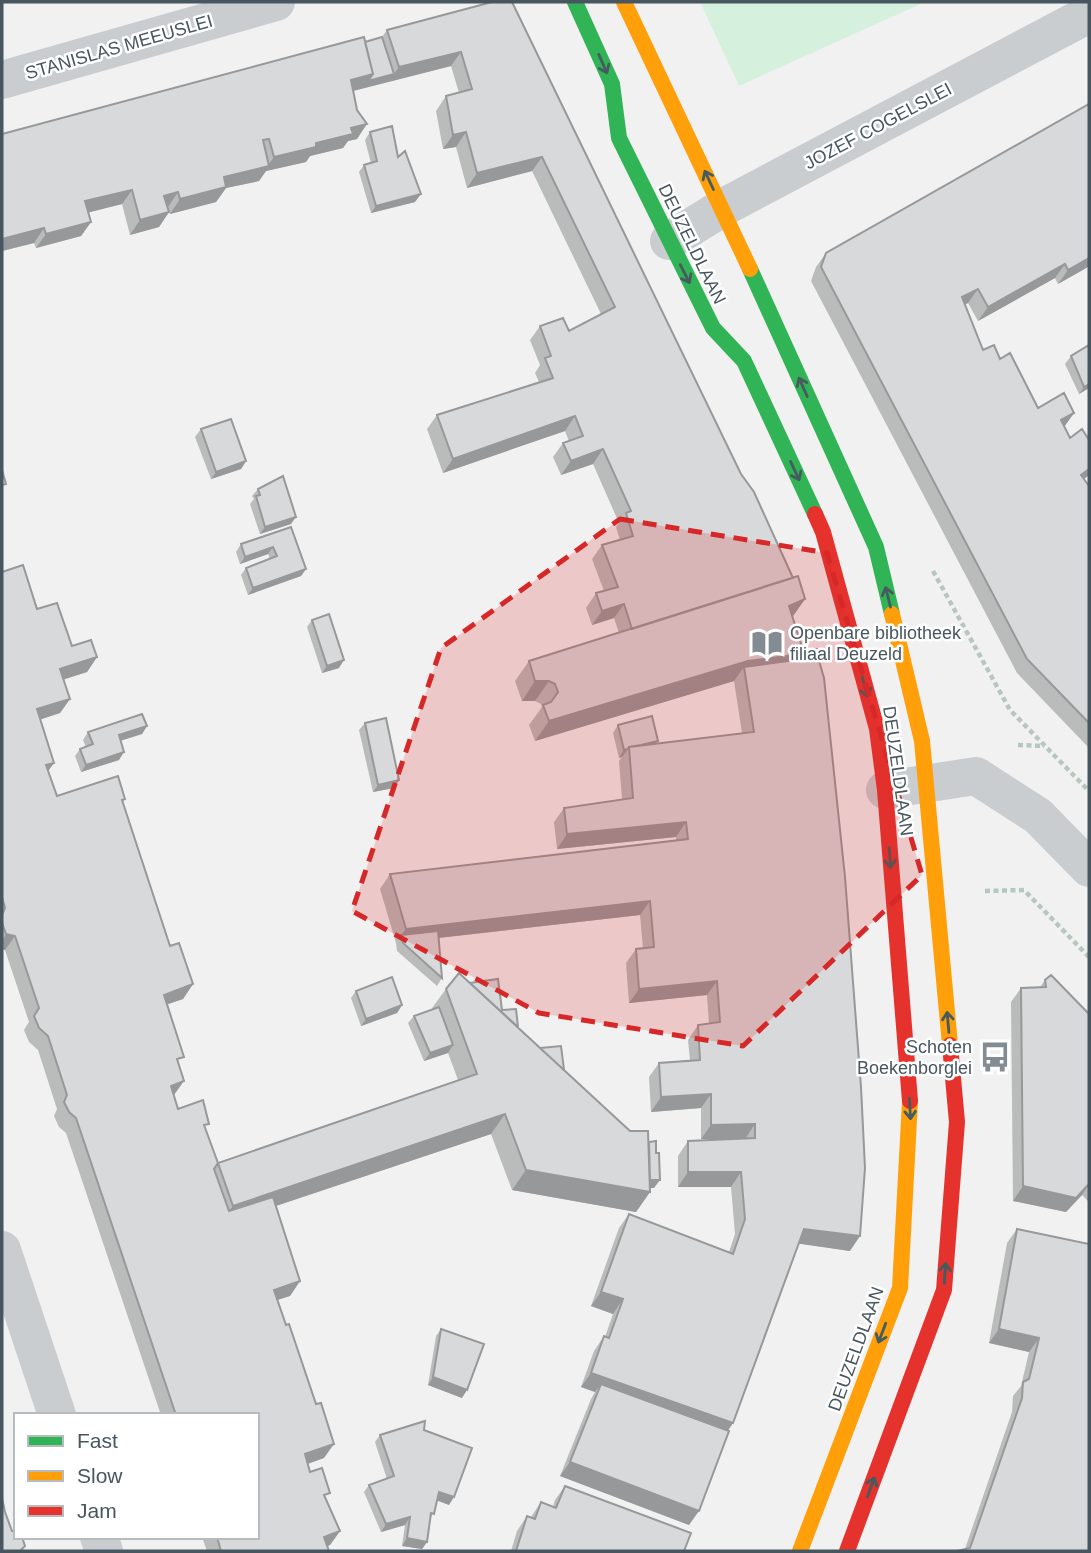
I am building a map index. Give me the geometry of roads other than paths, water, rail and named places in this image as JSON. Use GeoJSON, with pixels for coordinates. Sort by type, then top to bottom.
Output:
{"type":"FeatureCollection","features":[{"type":"Feature","properties":{"kind":"street","name":"STANISLAS MEEUSLEI"},"geometry":{"type":"LineString","coordinates":[[2,80],[276,2]]}},
{"type":"Feature","properties":{"kind":"street","name":"DEUZELDLAAN"},"geometry":{"type":"LineString","coordinates":[[575,2],[612,84],[619,138],[713,328],[744,362],[823,532],[877,729],[885,790],[911,1116],[900,1288],[800,1551]]}},
{"type":"Feature","properties":{"kind":"street","name":"DEUZELDLAAN"},"geometry":{"type":"LineString","coordinates":[[624,2],[722,208],[876,547],[922,741],[957,1122],[944,1290],[847,1551]]}},
{"type":"Feature","properties":{"kind":"street","name":"JOZEF COGELSLEI"},"geometry":{"type":"LineString","coordinates":[[669,241],[722,208],[1089,14]]}},
{"type":"Feature","properties":{"kind":"street"},"geometry":{"type":"LineString","coordinates":[[885,790],[976,776],[1038,816],[1089,867]]}},
{"type":"Feature","properties":{"kind":"street"},"geometry":{"type":"LineString","coordinates":[[2,1250],[57,1413]]}},
{"type":"Feature","properties":{"kind":"place","name":"Openbare bibliotheek filiaal Deuzeld"},"geometry":{"type":"Point","coordinates":[767,643]}},
{"type":"Feature","properties":{"kind":"place","name":"Schoten Boekenborglei"},"geometry":{"type":"Point","coordinates":[995,1057]}}]}
